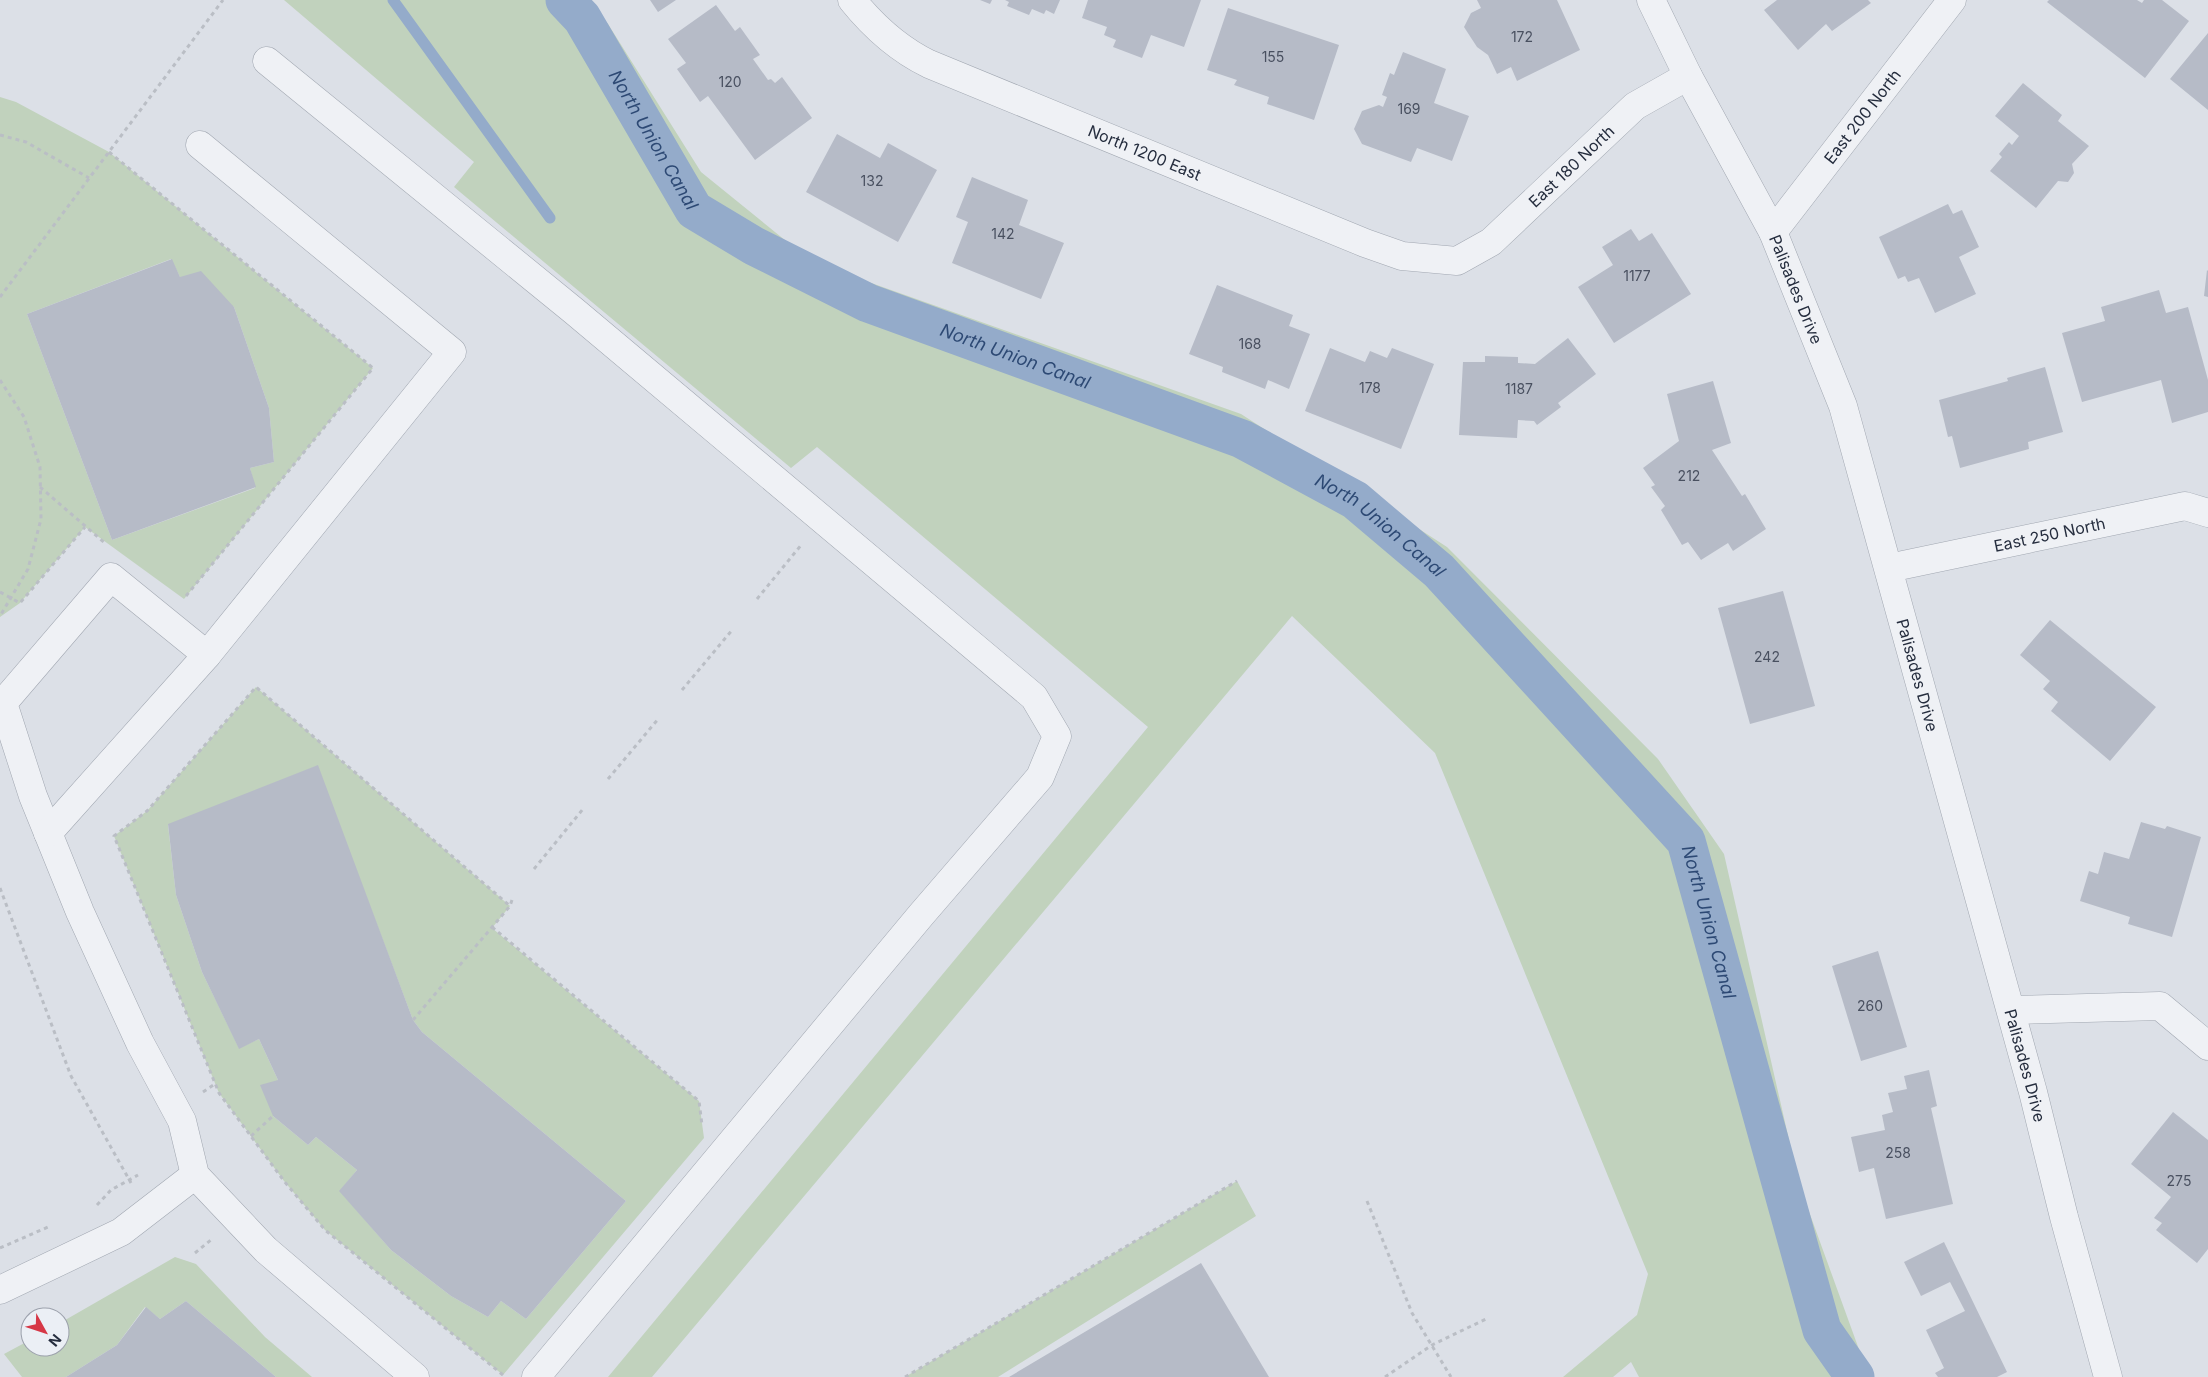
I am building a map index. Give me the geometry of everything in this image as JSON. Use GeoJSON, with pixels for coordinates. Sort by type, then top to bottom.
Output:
{"type":"FeatureCollection","features":[{"type":"Feature","properties":{"kind":"street","name":"North 1200 East"},"geometry":{"type":"LineString","coordinates":[[852,0],[876,27],[915,57],[957,76],[1365,243],[1402,256],[1457,261]]}},
{"type":"Feature","properties":{"kind":"street","name":"Palisades Drive"},"geometry":{"type":"LineString","coordinates":[[1652,0],[1688,76],[1773,232],[1843,406],[2011,1010],[2108,1377]]}},
{"type":"Feature","properties":{"kind":"street","name":"East 200 North"},"geometry":{"type":"LineString","coordinates":[[1773,232],[1952,0]]}},
{"type":"Feature","properties":{"kind":"street"},"geometry":{"type":"LineString","coordinates":[[267,61],[574,311],[1034,697],[1056,736],[1040,777],[908,930],[536,1377]]}},
{"type":"Feature","properties":{"kind":"street","name":"East 180 North"},"geometry":{"type":"LineString","coordinates":[[1457,261],[1491,242],[1635,106],[1688,76]]}},
{"type":"Feature","properties":{"kind":"street"},"geometry":{"type":"LineString","coordinates":[[48,833],[208,655],[452,352],[200,145]]}},
{"type":"Feature","properties":{"kind":"street","name":"East 250 North"},"geometry":{"type":"LineString","coordinates":[[1889,568],[2184,506],[2208,513]]}},
{"type":"Feature","properties":{"kind":"street"},"geometry":{"type":"LineString","coordinates":[[208,655],[111,577],[3,704],[33,796],[80,912],[140,1043],[182,1120],[195,1174],[266,1250],[415,1377]]}},
{"type":"Feature","properties":{"kind":"street"},"geometry":{"type":"LineString","coordinates":[[2011,1010],[2160,1006],[2208,1046]]}},
{"type":"Feature","properties":{"kind":"street"},"geometry":{"type":"LineString","coordinates":[[0,1290],[121,1232],[195,1174]]}},
{"type":"Feature","properties":{"kind":"path"},"geometry":{"type":"LineString","coordinates":[[0,297],[222,1]]}},
{"type":"Feature","properties":{"kind":"path"},"geometry":{"type":"LineString","coordinates":[[0,135],[26,142],[89,178]]}},
{"type":"Feature","properties":{"kind":"path"},"geometry":{"type":"LineString","coordinates":[[109,152],[373,368],[184,599]]}},
{"type":"Feature","properties":{"kind":"path"},"geometry":{"type":"LineString","coordinates":[[0,380],[24,417],[40,467],[41,519],[28,568],[0,616]]}},
{"type":"Feature","properties":{"kind":"path"},"geometry":{"type":"LineString","coordinates":[[40,488],[113,549]]}},
{"type":"Feature","properties":{"kind":"path"},"geometry":{"type":"LineString","coordinates":[[0,592],[20,603],[85,526]]}},
{"type":"Feature","properties":{"kind":"path"},"geometry":{"type":"LineString","coordinates":[[757,599],[807,538]]}},
{"type":"Feature","properties":{"kind":"path"},"geometry":{"type":"LineString","coordinates":[[682,690],[733,629]]}},
{"type":"Feature","properties":{"kind":"path"},"geometry":{"type":"LineString","coordinates":[[509,1368],[503,1375],[325,1230],[284,1181],[219,1092],[114,836],[147,811],[256,687],[510,906]]}},
{"type":"Feature","properties":{"kind":"path"},"geometry":{"type":"LineString","coordinates":[[608,779],[659,718]]}},
{"type":"Feature","properties":{"kind":"path"},"geometry":{"type":"LineString","coordinates":[[534,869],[583,809]]}},
{"type":"Feature","properties":{"kind":"path"},"geometry":{"type":"LineString","coordinates":[[0,888],[70,1076],[133,1187]]}},
{"type":"Feature","properties":{"kind":"path"},"geometry":{"type":"LineString","coordinates":[[413,1020],[492,928],[510,906],[512,900]]}},
{"type":"Feature","properties":{"kind":"path"},"geometry":{"type":"LineString","coordinates":[[492,928],[699,1101],[703,1129]]}},
{"type":"Feature","properties":{"kind":"path"},"geometry":{"type":"LineString","coordinates":[[251,1136],[273,1116]]}},
{"type":"Feature","properties":{"kind":"path"},"geometry":{"type":"LineString","coordinates":[[96,1207],[111,1190],[144,1170]]}},
{"type":"Feature","properties":{"kind":"path"},"geometry":{"type":"LineString","coordinates":[[905,1377],[1237,1182]]}},
{"type":"Feature","properties":{"kind":"path"},"geometry":{"type":"LineString","coordinates":[[1366,1201],[1412,1313],[1451,1377]]}},
{"type":"Feature","properties":{"kind":"path"},"geometry":{"type":"LineString","coordinates":[[0,1248],[52,1226]]}},
{"type":"Feature","properties":{"kind":"path"},"geometry":{"type":"LineString","coordinates":[[195,1253],[214,1238]]}},
{"type":"Feature","properties":{"kind":"path"},"geometry":{"type":"LineString","coordinates":[[1385,1377],[1432,1345],[1488,1318]]}},
{"type":"Feature","properties":{"kind":"green space"},"geometry":{"type":"Polygon","coordinates":[[[284,0],[588,0],[608,24],[701,172],[812,262],[1241,414],[1447,547],[1658,759],[1724,854],[1799,1184],[1869,1377],[1639,1377],[1631,1362],[1613,1377],[1563,1377],[1637,1315],[1648,1274],[1435,753],[1292,616],[652,1377],[608,1377],[1148,727],[817,447],[791,468],[454,187],[474,162],[284,0]]]}},
{"type":"Feature","properties":{"kind":"green space"},"geometry":{"type":"Polygon","coordinates":[[[0,97],[16,102],[109,152],[373,368],[184,599],[85,527],[20,603],[0,617],[0,97]],[[171,259],[27,314],[112,540],[255,488],[250,468],[274,462],[269,408],[234,307],[180,277],[171,259]]]}},
{"type":"Feature","properties":{"kind":"green space"},"geometry":{"type":"Polygon","coordinates":[[[256,687],[510,906],[492,928],[699,1101],[704,1138],[503,1375],[325,1230],[284,1181],[219,1093],[114,836],[147,811],[256,687]],[[317,766],[168,825],[176,895],[202,972],[239,1048],[259,1039],[278,1080],[273,1116],[308,1145],[316,1137],[357,1170],[340,1191],[391,1250],[451,1296],[488,1317],[501,1301],[526,1319],[626,1201],[422,1032],[413,1020],[317,766]]]}},
{"type":"Feature","properties":{"kind":"green space"},"geometry":{"type":"Polygon","coordinates":[[[1237,1181],[1256,1216],[998,1377],[905,1377],[1237,1181]]]}},
{"type":"Feature","properties":{"kind":"green space"},"geometry":{"type":"Polygon","coordinates":[[[175,1257],[196,1264],[265,1337],[312,1377],[276,1377],[186,1301],[160,1319],[145,1307],[117,1345],[66,1377],[22,1377],[4,1354],[20,1345],[20,1357],[70,1357],[70,1317],[175,1257]]]}},
{"type":"Feature","properties":{"kind":"building"},"geometry":{"type":"Polygon","coordinates":[[[650,0],[676,0],[658,12],[650,0]]]}},
{"type":"Feature","properties":{"kind":"building"},"geometry":{"type":"Polygon","coordinates":[[[980,0],[992,0],[990,4],[980,0]]]}},
{"type":"Feature","properties":{"kind":"building"},"geometry":{"type":"Polygon","coordinates":[[[1005,0],[1060,0],[1054,14],[1046,10],[1044,14],[1032,9],[1029,15],[1007,6],[1009,2],[1005,0]]]}},
{"type":"Feature","properties":{"kind":"building"},"geometry":{"type":"Polygon","coordinates":[[[1088,0],[1201,0],[1184,47],[1151,35],[1142,58],[1113,47],[1116,40],[1104,35],[1107,27],[1082,18],[1088,0]]]}},
{"type":"Feature","properties":{"kind":"building"},"geometry":{"type":"Polygon","coordinates":[[[1477,0],[1557,0],[1580,50],[1517,81],[1511,67],[1497,74],[1488,55],[1477,47],[1464,27],[1471,13],[1481,8],[1477,0]]]}},
{"type":"Feature","properties":{"kind":"building"},"geometry":{"type":"Polygon","coordinates":[[[1777,0],[1868,0],[1871,3],[1832,31],[1826,24],[1798,50],[1764,10],[1777,0]]]}},
{"type":"Feature","properties":{"kind":"building"},"geometry":{"type":"Polygon","coordinates":[[[2049,0],[2137,0],[2142,3],[2144,0],[2162,0],[2189,21],[2145,78],[2047,2],[2049,0]]]}},
{"type":"Feature","properties":{"kind":"building"},"geometry":{"type":"Polygon","coordinates":[[[716,5],[735,31],[740,27],[760,55],[753,59],[768,80],[771,79],[775,83],[782,77],[812,118],[755,160],[708,96],[700,102],[677,69],[686,63],[668,39],[716,5]]]}},
{"type":"Feature","properties":{"kind":"building"},"geometry":{"type":"Polygon","coordinates":[[[1228,8],[1339,45],[1314,120],[1267,104],[1269,97],[1234,85],[1237,80],[1207,70],[1228,8]]]}},
{"type":"Feature","properties":{"kind":"building"},"geometry":{"type":"Polygon","coordinates":[[[2208,33],[2208,110],[2170,79],[2208,33]]]}},
{"type":"Feature","properties":{"kind":"building"},"geometry":{"type":"Polygon","coordinates":[[[1403,52],[1446,69],[1434,103],[1469,116],[1452,161],[1417,148],[1411,162],[1362,144],[1354,129],[1362,111],[1379,105],[1383,107],[1387,97],[1382,95],[1390,73],[1394,75],[1403,52]]]}},
{"type":"Feature","properties":{"kind":"building"},"geometry":{"type":"Polygon","coordinates":[[[2023,83],[2062,115],[2058,121],[2089,146],[2072,164],[2074,173],[2068,182],[2058,181],[2036,208],[1990,171],[2002,157],[1999,154],[2009,142],[2012,145],[2019,136],[1995,116],[2023,83]]]}},
{"type":"Feature","properties":{"kind":"building"},"geometry":{"type":"Polygon","coordinates":[[[837,134],[880,158],[888,143],[937,170],[898,242],[806,192],[837,134]]]}},
{"type":"Feature","properties":{"kind":"building"},"geometry":{"type":"Polygon","coordinates":[[[972,177],[1028,200],[1019,225],[1064,243],[1041,299],[952,263],[968,222],[956,217],[972,177]]]}},
{"type":"Feature","properties":{"kind":"building"},"geometry":{"type":"Polygon","coordinates":[[[1948,204],[1953,214],[1962,210],[1979,247],[1959,257],[1976,294],[1935,313],[1919,278],[1908,282],[1905,276],[1898,279],[1879,237],[1948,204]]]}},
{"type":"Feature","properties":{"kind":"building"},"geometry":{"type":"Polygon","coordinates":[[[1631,229],[1639,241],[1652,233],[1691,294],[1614,343],[1578,287],[1613,265],[1602,247],[1631,229]]]}},
{"type":"Feature","properties":{"kind":"building"},"geometry":{"type":"Polygon","coordinates":[[[172,259],[180,277],[201,271],[234,307],[269,408],[274,462],[250,468],[256,487],[112,540],[27,314],[172,259]]]}},
{"type":"Feature","properties":{"kind":"building"},"geometry":{"type":"Polygon","coordinates":[[[2208,271],[2208,297],[2204,296],[2208,271]]]}},
{"type":"Feature","properties":{"kind":"building"},"geometry":{"type":"Polygon","coordinates":[[[1217,285],[1293,315],[1289,326],[1310,334],[1289,389],[1268,380],[1265,389],[1222,372],[1223,367],[1189,354],[1217,285]]]}},
{"type":"Feature","properties":{"kind":"building"},"geometry":{"type":"Polygon","coordinates":[[[2159,290],[2166,313],[2188,307],[2208,380],[2208,412],[2172,423],[2161,380],[2082,402],[2062,333],[2105,321],[2101,307],[2159,290]]]}},
{"type":"Feature","properties":{"kind":"building"},"geometry":{"type":"Polygon","coordinates":[[[1568,338],[1596,374],[1558,403],[1561,407],[1537,425],[1534,421],[1518,420],[1517,438],[1459,435],[1463,362],[1485,362],[1485,356],[1518,357],[1518,363],[1535,364],[1568,338]]]}},
{"type":"Feature","properties":{"kind":"building"},"geometry":{"type":"Polygon","coordinates":[[[1330,348],[1365,362],[1370,351],[1387,358],[1392,348],[1434,364],[1401,449],[1305,411],[1330,348]]]}},
{"type":"Feature","properties":{"kind":"building"},"geometry":{"type":"Polygon","coordinates":[[[2045,367],[2063,432],[2028,442],[2029,449],[1960,468],[1952,436],[1948,437],[1939,400],[2008,381],[2007,378],[2045,367]]]}},
{"type":"Feature","properties":{"kind":"building"},"geometry":{"type":"Polygon","coordinates":[[[1713,381],[1731,443],[1712,450],[1742,496],[1745,494],[1766,529],[1733,551],[1728,543],[1701,560],[1688,542],[1682,545],[1661,510],[1665,506],[1651,487],[1655,485],[1643,468],[1679,441],[1667,394],[1713,381]]]}},
{"type":"Feature","properties":{"kind":"building"},"geometry":{"type":"Polygon","coordinates":[[[1783,591],[1815,706],[1750,724],[1718,608],[1783,591]]]}},
{"type":"Feature","properties":{"kind":"building"},"geometry":{"type":"Polygon","coordinates":[[[2050,620],[2156,707],[2110,761],[2051,711],[2058,702],[2043,689],[2050,681],[2020,655],[2050,620]]]}},
{"type":"Feature","properties":{"kind":"building"},"geometry":{"type":"Polygon","coordinates":[[[318,765],[413,1020],[422,1032],[626,1201],[526,1319],[501,1301],[488,1317],[451,1296],[391,1250],[339,1191],[357,1170],[316,1137],[308,1145],[273,1116],[260,1085],[278,1080],[259,1039],[239,1049],[202,972],[176,895],[168,824],[318,765]]]}},
{"type":"Feature","properties":{"kind":"building"},"geometry":{"type":"Polygon","coordinates":[[[2141,822],[2165,829],[2167,826],[2201,837],[2172,937],[2128,924],[2130,917],[2080,901],[2089,871],[2098,874],[2104,852],[2129,859],[2141,822]]]}},
{"type":"Feature","properties":{"kind":"building"},"geometry":{"type":"Polygon","coordinates":[[[1878,951],[1907,1047],[1861,1061],[1832,966],[1878,951]]]}},
{"type":"Feature","properties":{"kind":"building"},"geometry":{"type":"Polygon","coordinates":[[[1929,1070],[1937,1106],[1931,1108],[1953,1204],[1886,1219],[1874,1168],[1859,1172],[1851,1137],[1885,1130],[1882,1115],[1893,1112],[1888,1093],[1907,1089],[1904,1076],[1929,1070]]]}},
{"type":"Feature","properties":{"kind":"building"},"geometry":{"type":"Polygon","coordinates":[[[2173,1112],[2208,1140],[2208,1249],[2197,1263],[2156,1230],[2162,1223],[2154,1218],[2171,1197],[2131,1164],[2173,1112]]]}},
{"type":"Feature","properties":{"kind":"building"},"geometry":{"type":"Polygon","coordinates":[[[1944,1242],[2007,1372],[1997,1377],[1938,1377],[1935,1373],[1944,1368],[1926,1330],[1965,1311],[1950,1282],[1921,1296],[1904,1262],[1944,1242]]]}},
{"type":"Feature","properties":{"kind":"building"},"geometry":{"type":"Polygon","coordinates":[[[1201,1263],[1269,1377],[1009,1377],[1201,1263]]]}},
{"type":"Feature","properties":{"kind":"building"},"geometry":{"type":"Polygon","coordinates":[[[186,1301],[276,1377],[66,1377],[117,1345],[146,1307],[160,1319],[186,1301]]]}},
{"type":"Feature","properties":{"kind":"waterway"},"geometry":{"type":"LineString","coordinates":[[393,0],[550,218]]}},
{"type":"Feature","properties":{"kind":"waterway","name":"North Union Canal"},"geometry":{"type":"LineString","coordinates":[[565,0],[582,18],[694,210],[754,246],[868,303],[1242,439],[1355,500],[1439,571],[1686,841],[1822,1330],[1855,1377]]}}]}
